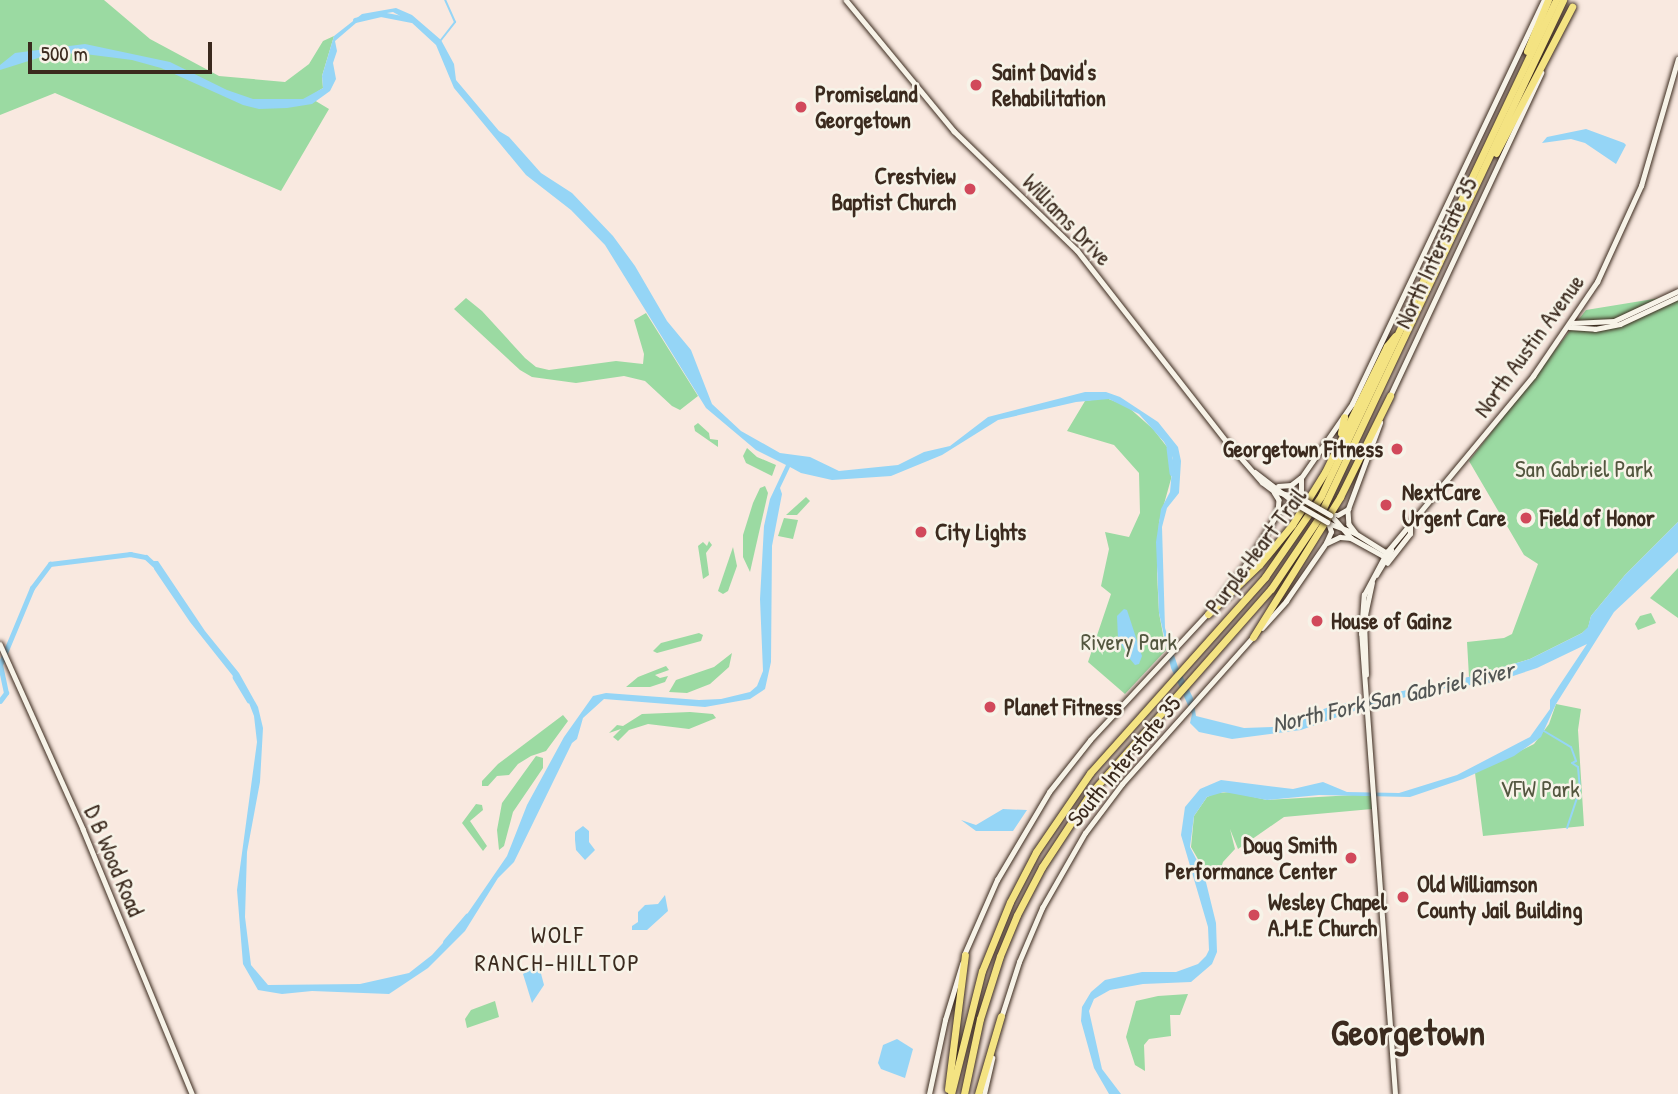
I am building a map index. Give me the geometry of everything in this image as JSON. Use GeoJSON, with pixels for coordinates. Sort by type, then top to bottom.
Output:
{"type":"FeatureCollection","features":[{"type":"Feature","properties":{"kind":"highway"},"geometry":{"type":"LineString","coordinates":[[1504,110],[1546,0]]}},
{"type":"Feature","properties":{"kind":"highway","name":"Purple Heart Trail"},"geometry":{"type":"LineString","coordinates":[[949,1094],[982,971],[1020,882],[1065,807],[1280,558],[1321,496],[1403,328],[1556,0]]}},
{"type":"Feature","properties":{"kind":"highway","name":"Purple Heart Trail"},"geometry":{"type":"LineString","coordinates":[[964,1094],[988,993],[1017,915],[1042,867],[1080,807],[1271,589],[1331,494],[1563,0]]}},
{"type":"Feature","properties":{"kind":"highway"},"geometry":{"type":"LineString","coordinates":[[1486,164],[1498,151],[1574,3]]}},
{"type":"Feature","properties":{"kind":"highway"},"geometry":{"type":"LineString","coordinates":[[1206,615],[1271,552],[1317,485],[1387,346],[1403,328]]}},
{"type":"Feature","properties":{"kind":"highway"},"geometry":{"type":"LineString","coordinates":[[1253,637],[1304,558],[1353,473],[1390,396]]}},
{"type":"Feature","properties":{"kind":"highway"},"geometry":{"type":"LineString","coordinates":[[1317,485],[1335,449],[1344,417]]}},
{"type":"Feature","properties":{"kind":"highway"},"geometry":{"type":"LineString","coordinates":[[1271,589],[1280,584],[1304,558]]}},
{"type":"Feature","properties":{"kind":"highway"},"geometry":{"type":"LineString","coordinates":[[949,1094],[965,955]]}},
{"type":"Feature","properties":{"kind":"highway"},"geometry":{"type":"LineString","coordinates":[[978,1094],[1001,1016]]}},
{"type":"Feature","properties":{"kind":"main road","name":"Williams Drive"},"geometry":{"type":"LineString","coordinates":[[846,0],[954,131],[1077,250],[1221,434],[1254,471],[1298,505],[1343,528]]}},
{"type":"Feature","properties":{"kind":"main road","name":"North Interstate 35"},"geometry":{"type":"LineString","coordinates":[[1301,478],[1344,417],[1546,0]]}},
{"type":"Feature","properties":{"kind":"main road","name":"North Interstate 35"},"geometry":{"type":"LineString","coordinates":[[1348,509],[1390,396],[1574,3]]}},
{"type":"Feature","properties":{"kind":"main road","name":"North Austin Avenue"},"geometry":{"type":"LineString","coordinates":[[1395,1094],[1361,634],[1362,605],[1371,577],[1526,385],[1570,325],[1604,270],[1633,208],[1678,59]]}},
{"type":"Feature","properties":{"kind":"main road"},"geometry":{"type":"LineString","coordinates":[[1653,306],[1678,291]]}},
{"type":"Feature","properties":{"kind":"main road"},"geometry":{"type":"LineString","coordinates":[[1570,325],[1614,321],[1678,297]]}},
{"type":"Feature","properties":{"kind":"main road"},"geometry":{"type":"LineString","coordinates":[[1278,512],[1276,489],[1292,485],[1301,478]]}},
{"type":"Feature","properties":{"kind":"main road"},"geometry":{"type":"LineString","coordinates":[[1301,478],[1301,498]]}},
{"type":"Feature","properties":{"kind":"main road","name":"Williams Drive"},"geometry":{"type":"LineString","coordinates":[[1289,496],[1301,498],[1331,515],[1353,535],[1388,554]]}},
{"type":"Feature","properties":{"kind":"main road"},"geometry":{"type":"LineString","coordinates":[[1278,512],[1285,507],[1298,505]]}},
{"type":"Feature","properties":{"kind":"main road"},"geometry":{"type":"LineString","coordinates":[[1326,543],[1353,535],[1348,509],[1331,515]]}},
{"type":"Feature","properties":{"kind":"main road","name":"South Interstate 35"},"geometry":{"type":"LineString","coordinates":[[929,1094],[949,1003],[965,955],[991,892],[1030,821],[1077,756],[1206,615],[1250,559],[1278,512]]}},
{"type":"Feature","properties":{"kind":"main road","name":"South Interstate 35"},"geometry":{"type":"LineString","coordinates":[[984,1094],[1001,1016],[1021,956],[1069,858],[1122,784],[1286,601],[1326,543],[1331,532],[1328,522]]}},
{"type":"Feature","properties":{"kind":"main road"},"geometry":{"type":"LineString","coordinates":[[1374,579],[1410,534],[1410,527]]}},
{"type":"Feature","properties":{"kind":"main road","name":"North Austin Avenue"},"geometry":{"type":"LineString","coordinates":[[1365,682],[1364,620],[1374,579],[1388,554]]}},
{"type":"Feature","properties":{"kind":"main road","name":"D B Wood Road"},"geometry":{"type":"LineString","coordinates":[[0,644],[83,829],[192,1094]]}},
{"type":"Feature","properties":{"kind":"green space"},"geometry":{"type":"Polygon","coordinates":[[[0,0],[104,0],[150,39],[219,76],[285,82],[309,64],[323,41],[334,36],[322,76],[323,88],[309,97],[329,109],[281,191],[55,93],[0,115],[0,0]]]}},
{"type":"Feature","properties":{"kind":"green space","name":"San Gabriel Park"},"geometry":{"type":"Polygon","coordinates":[[[1678,295],[1678,522],[1625,575],[1591,616],[1588,628],[1582,633],[1530,659],[1469,677],[1467,642],[1504,638],[1512,634],[1538,564],[1524,555],[1469,461],[1586,310],[1678,295]]]}},
{"type":"Feature","properties":{"kind":"green space"},"geometry":{"type":"Polygon","coordinates":[[[466,298],[482,311],[525,358],[536,367],[549,370],[616,361],[643,364],[644,354],[634,320],[646,313],[698,396],[680,410],[645,381],[624,376],[576,383],[532,377],[520,370],[454,309],[466,298]]]}},
{"type":"Feature","properties":{"kind":"green space","name":"Rivery Park"},"geometry":{"type":"Polygon","coordinates":[[[1106,398],[1127,406],[1153,429],[1171,452],[1171,479],[1159,522],[1157,573],[1159,613],[1166,650],[1125,694],[1088,662],[1111,594],[1101,586],[1109,549],[1105,532],[1129,537],[1140,513],[1139,473],[1114,445],[1067,431],[1085,401],[1106,398]]]}},
{"type":"Feature","properties":{"kind":"green space"},"geometry":{"type":"Polygon","coordinates":[[[698,423],[709,433],[710,439],[718,440],[718,447],[695,431],[694,426],[698,423]]]}},
{"type":"Feature","properties":{"kind":"green space"},"geometry":{"type":"Polygon","coordinates":[[[747,448],[757,457],[776,465],[772,476],[746,463],[743,456],[747,448]]]}},
{"type":"Feature","properties":{"kind":"green space"},"geometry":{"type":"Polygon","coordinates":[[[765,486],[768,493],[750,572],[743,557],[743,535],[753,503],[760,488],[765,486]]]}},
{"type":"Feature","properties":{"kind":"green space"},"geometry":{"type":"Polygon","coordinates":[[[806,497],[810,501],[797,515],[786,515],[806,497]]]}},
{"type":"Feature","properties":{"kind":"green space"},"geometry":{"type":"Polygon","coordinates":[[[784,518],[798,520],[793,539],[778,536],[784,518]]]}},
{"type":"Feature","properties":{"kind":"green space"},"geometry":{"type":"Polygon","coordinates":[[[709,541],[712,545],[706,553],[709,575],[703,579],[698,546],[703,542],[707,546],[709,541]]]}},
{"type":"Feature","properties":{"kind":"green space"},"geometry":{"type":"Polygon","coordinates":[[[733,547],[737,566],[728,591],[723,594],[718,591],[733,547]]]}},
{"type":"Feature","properties":{"kind":"green space"},"geometry":{"type":"Polygon","coordinates":[[[1678,568],[1678,618],[1650,598],[1678,568]]]}},
{"type":"Feature","properties":{"kind":"green space"},"geometry":{"type":"Polygon","coordinates":[[[1651,613],[1656,623],[1638,630],[1635,624],[1640,616],[1651,613]]]}},
{"type":"Feature","properties":{"kind":"green space"},"geometry":{"type":"Polygon","coordinates":[[[699,633],[703,635],[701,641],[657,653],[653,651],[661,643],[699,633]]]}},
{"type":"Feature","properties":{"kind":"green space"},"geometry":{"type":"Polygon","coordinates":[[[732,653],[729,667],[710,684],[687,693],[669,692],[676,680],[714,667],[732,653]]]}},
{"type":"Feature","properties":{"kind":"green space"},"geometry":{"type":"Polygon","coordinates":[[[666,666],[669,670],[655,675],[660,678],[668,676],[665,682],[650,687],[626,687],[638,677],[666,666]]]}},
{"type":"Feature","properties":{"kind":"green space","name":"VFW Park"},"geometry":{"type":"Polygon","coordinates":[[[1556,704],[1581,709],[1578,730],[1584,826],[1483,836],[1475,773],[1534,744],[1549,724],[1556,704]]]}},
{"type":"Feature","properties":{"kind":"green space"},"geometry":{"type":"Polygon","coordinates":[[[642,714],[713,714],[716,718],[689,729],[648,724],[629,730],[618,741],[613,737],[621,729],[609,733],[617,725],[623,726],[642,714]]]}},
{"type":"Feature","properties":{"kind":"green space"},"geometry":{"type":"Polygon","coordinates":[[[563,715],[568,721],[546,751],[518,764],[509,775],[497,776],[488,786],[482,786],[482,781],[498,764],[563,715]]]}},
{"type":"Feature","properties":{"kind":"green space"},"geometry":{"type":"Polygon","coordinates":[[[536,756],[543,758],[543,768],[513,812],[504,846],[499,850],[497,830],[502,803],[536,756]]]}},
{"type":"Feature","properties":{"kind":"green space"},"geometry":{"type":"Polygon","coordinates":[[[1231,792],[1267,800],[1371,794],[1372,809],[1284,817],[1238,849],[1230,829],[1235,849],[1223,862],[1219,874],[1206,873],[1191,847],[1194,816],[1207,797],[1231,792]]]}},
{"type":"Feature","properties":{"kind":"green space"},"geometry":{"type":"Polygon","coordinates":[[[476,804],[482,805],[483,810],[470,821],[487,846],[483,851],[462,823],[476,804]]]}},
{"type":"Feature","properties":{"kind":"green space"},"geometry":{"type":"Polygon","coordinates":[[[1188,994],[1180,1015],[1170,1015],[1171,1036],[1149,1039],[1144,1045],[1145,1071],[1135,1065],[1126,1037],[1136,1001],[1188,994]]]}},
{"type":"Feature","properties":{"kind":"green space"},"geometry":{"type":"Polygon","coordinates":[[[495,1001],[499,1017],[467,1028],[465,1019],[471,1010],[495,1001]]]}},
{"type":"Feature","properties":{"kind":"water"},"geometry":{"type":"Polygon","coordinates":[[[396,8],[412,15],[441,40],[454,64],[456,80],[499,131],[509,137],[541,173],[572,193],[613,236],[635,266],[667,321],[691,350],[712,404],[741,431],[780,453],[810,457],[839,471],[898,465],[924,452],[950,446],[988,417],[1085,392],[1106,392],[1120,397],[1158,422],[1178,447],[1181,461],[1179,493],[1167,508],[1162,527],[1165,628],[1178,667],[1193,698],[1196,716],[1244,728],[1273,727],[1332,706],[1473,676],[1530,659],[1582,633],[1588,627],[1591,616],[1625,575],[1678,522],[1678,552],[1614,612],[1556,704],[1541,737],[1514,756],[1463,779],[1410,797],[1319,795],[1267,800],[1224,792],[1207,797],[1194,816],[1190,847],[1204,874],[1216,923],[1217,952],[1212,964],[1191,982],[1143,984],[1110,990],[1094,999],[1089,1011],[1102,1069],[1121,1094],[1109,1094],[1094,1068],[1081,1021],[1082,1007],[1091,992],[1105,980],[1142,972],[1176,972],[1198,964],[1206,956],[1209,950],[1208,927],[1181,835],[1185,807],[1200,789],[1221,780],[1293,789],[1323,782],[1347,792],[1399,793],[1457,775],[1530,737],[1550,709],[1550,700],[1587,644],[1537,668],[1495,682],[1446,688],[1371,705],[1301,730],[1232,739],[1199,732],[1190,723],[1192,714],[1171,668],[1159,613],[1156,542],[1161,509],[1170,492],[1173,458],[1164,442],[1139,414],[1109,399],[1076,402],[998,420],[942,455],[891,476],[832,480],[801,473],[790,467],[780,488],[782,494],[772,546],[771,662],[765,689],[750,699],[705,707],[604,699],[583,718],[577,739],[572,743],[514,862],[498,878],[465,931],[428,968],[389,994],[312,991],[282,994],[258,990],[243,964],[237,890],[257,742],[254,716],[244,690],[190,622],[154,569],[153,561],[158,561],[205,631],[239,673],[258,707],[263,728],[260,782],[247,852],[245,917],[251,965],[268,985],[360,984],[409,973],[432,955],[461,923],[507,856],[527,805],[564,737],[593,696],[606,693],[699,700],[721,699],[750,692],[757,686],[763,671],[760,599],[764,526],[770,499],[786,465],[756,450],[706,408],[605,245],[571,210],[526,175],[454,88],[436,45],[411,22],[393,12],[363,17],[335,41],[337,51],[333,63],[336,79],[330,91],[312,104],[287,108],[259,109],[243,105],[161,68],[132,60],[54,53],[0,70],[0,65],[15,53],[85,44],[170,62],[227,90],[253,99],[303,99],[323,88],[322,76],[334,36],[362,14],[396,8]]]}},
{"type":"Feature","properties":{"kind":"water"},"geometry":{"type":"Polygon","coordinates":[[[1586,129],[1626,145],[1616,164],[1585,143],[1571,139],[1542,143],[1547,137],[1586,129]]]}},
{"type":"Feature","properties":{"kind":"water"},"geometry":{"type":"Polygon","coordinates":[[[1124,609],[1127,610],[1142,656],[1139,664],[1135,665],[1118,639],[1117,616],[1124,609]]]}},
{"type":"Feature","properties":{"kind":"water"},"geometry":{"type":"Polygon","coordinates":[[[1003,809],[1027,810],[1013,831],[976,831],[961,820],[976,825],[1003,809]]]}},
{"type":"Feature","properties":{"kind":"water"},"geometry":{"type":"Polygon","coordinates":[[[583,826],[589,831],[589,842],[595,850],[585,860],[576,850],[575,840],[575,832],[583,826]]]}},
{"type":"Feature","properties":{"kind":"water"},"geometry":{"type":"Polygon","coordinates":[[[665,895],[668,911],[647,930],[632,930],[632,926],[638,922],[638,912],[645,905],[658,904],[665,895]]]}},
{"type":"Feature","properties":{"kind":"water"},"geometry":{"type":"Polygon","coordinates":[[[534,963],[539,966],[544,985],[532,1003],[523,974],[534,963]]]}},
{"type":"Feature","properties":{"kind":"water"},"geometry":{"type":"Polygon","coordinates":[[[897,1039],[913,1049],[905,1078],[881,1069],[878,1063],[883,1045],[897,1039]]]}},
{"type":"Feature","properties":{"kind":"waterway"},"geometry":{"type":"LineString","coordinates":[[441,40],[455,22],[445,0]]}},
{"type":"Feature","properties":{"kind":"waterway","name":"North Fork San Gabriel River"},"geometry":{"type":"LineString","coordinates":[[355,20],[381,14],[411,20]]}},
{"type":"Feature","properties":{"kind":"waterway","name":"North Fork San Gabriel River"},"geometry":{"type":"LineString","coordinates":[[1169,448],[1172,473]]}},
{"type":"Feature","properties":{"kind":"waterway"},"geometry":{"type":"LineString","coordinates":[[0,701],[6,693],[0,665],[32,588],[50,564],[130,554],[146,557],[155,565]]}},
{"type":"Feature","properties":{"kind":"waterway"},"geometry":{"type":"LineString","coordinates":[[235,677],[249,700]]}},
{"type":"Feature","properties":{"kind":"waterway"},"geometry":{"type":"LineString","coordinates":[[1544,731],[1571,747],[1576,761],[1572,763],[1578,767],[1580,789],[1567,828]]}},
{"type":"Feature","properties":{"kind":"waterway"},"geometry":{"type":"LineString","coordinates":[[445,942],[467,916]]}},
{"type":"Feature","properties":{"kind":"place","name":"Saint David's Rehabilitation"},"geometry":{"type":"Point","coordinates":[976,85]}},
{"type":"Feature","properties":{"kind":"place","name":"Promiseland Georgetown"},"geometry":{"type":"Point","coordinates":[801,107]}},
{"type":"Feature","properties":{"kind":"place","name":"Crestview Baptist Church"},"geometry":{"type":"Point","coordinates":[970,189]}},
{"type":"Feature","properties":{"kind":"place","name":"Georgetown Fitness"},"geometry":{"type":"Point","coordinates":[1397,449]}},
{"type":"Feature","properties":{"kind":"place","name":"NextCare Urgent Care"},"geometry":{"type":"Point","coordinates":[1386,505]}},
{"type":"Feature","properties":{"kind":"place","name":"Field of Honor"},"geometry":{"type":"Point","coordinates":[1526,518]}},
{"type":"Feature","properties":{"kind":"place","name":"City Lights"},"geometry":{"type":"Point","coordinates":[921,532]}},
{"type":"Feature","properties":{"kind":"place","name":"House of Gainz"},"geometry":{"type":"Point","coordinates":[1317,621]}},
{"type":"Feature","properties":{"kind":"place","name":"Planet Fitness"},"geometry":{"type":"Point","coordinates":[990,707]}},
{"type":"Feature","properties":{"kind":"place","name":"Doug Smith Performance Center"},"geometry":{"type":"Point","coordinates":[1351,858]}},
{"type":"Feature","properties":{"kind":"place","name":"Old Williamson County Jail Building"},"geometry":{"type":"Point","coordinates":[1403,897]}},
{"type":"Feature","properties":{"kind":"place","name":"Wesley Chapel A.M.E Church"},"geometry":{"type":"Point","coordinates":[1254,915]}},
{"type":"Feature","properties":{"kind":"district","name":"WOLF RANCH-HILLTOP"},"geometry":{"type":"Point","coordinates":[558,949]}},
{"type":"Feature","properties":{"kind":"district","name":"Georgetown"},"geometry":{"type":"Point","coordinates":[1408,1032]}}]}
